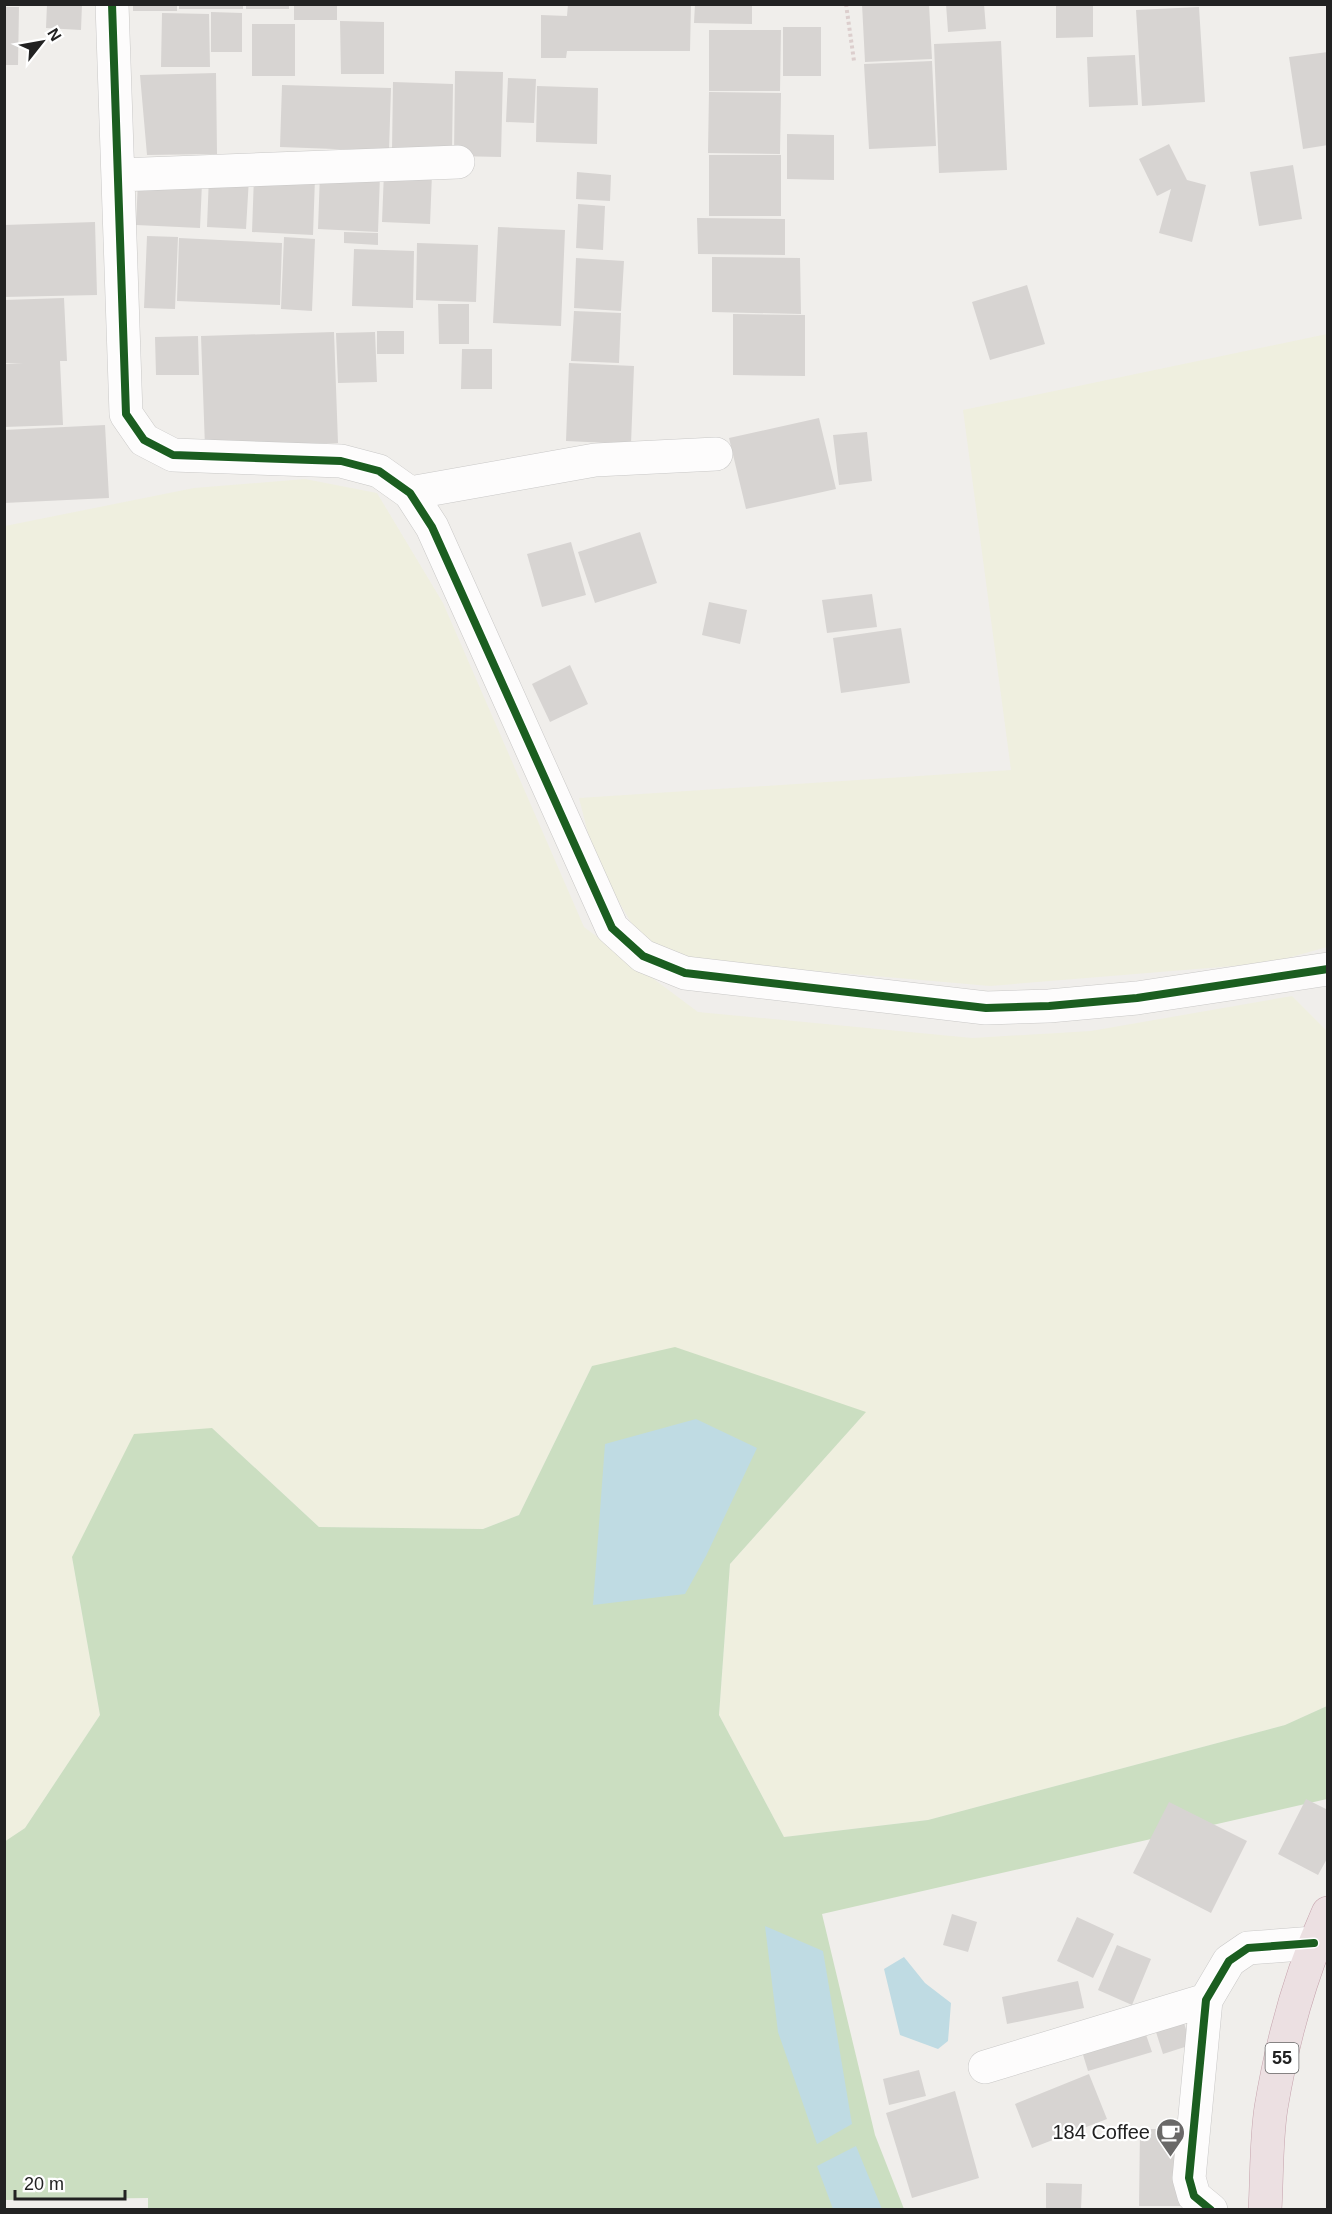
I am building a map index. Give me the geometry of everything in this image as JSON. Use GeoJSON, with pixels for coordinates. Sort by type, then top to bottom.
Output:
{"type":"FeatureCollection","features":[{"type":"Feature","properties":{"kind":"highway","name":"55"},"geometry":{"type":"LineString","coordinates":[[1265,2210],[1271,2110],[1289,2022],[1314,1943],[1328,1913]]}},
{"type":"Feature","properties":{"kind":"street"},"geometry":{"type":"LineString","coordinates":[[112,4],[126,414],[144,440],[173,455],[341,461],[379,471],[410,493],[432,527],[612,928],[643,956],[685,973],[986,1008],[1049,1006],[1137,998],[1328,969]]}},
{"type":"Feature","properties":{"kind":"street"},"geometry":{"type":"LineString","coordinates":[[118,175],[458,162]]}},
{"type":"Feature","properties":{"kind":"street"},"geometry":{"type":"LineString","coordinates":[[410,493],[595,460],[716,454]]}},
{"type":"Feature","properties":{"kind":"street"},"geometry":{"type":"LineString","coordinates":[[1211,2210],[1194,2196],[1189,2178],[1206,2000],[1229,1961],[1248,1948],[1314,1943]]}},
{"type":"Feature","properties":{"kind":"street"},"geometry":{"type":"LineString","coordinates":[[985,2067],[1206,2000]]}},
{"type":"Feature","properties":{"kind":"path"},"geometry":{"type":"LineString","coordinates":[[846,4],[854,61]]}},
{"type":"Feature","properties":{"kind":"green space"},"geometry":{"type":"Polygon","coordinates":[[[1327,334],[1327,947],[1270,963],[990,986],[724,963],[653,960],[595,861],[579,798],[1011,770],[963,410],[1327,334]]]}},
{"type":"Feature","properties":{"kind":"green space"},"geometry":{"type":"Polygon","coordinates":[[[305,479],[377,493],[443,603],[584,927],[698,1012],[972,1038],[1091,1031],[1292,996],[1327,1031],[1327,1706],[1285,1725],[928,1820],[784,1837],[719,1715],[730,1564],[865,1413],[592,1366],[519,1515],[483,1529],[319,1527],[212,1428],[72,1557],[100,1715],[25,1828],[5,1842],[5,526],[194,488],[305,479]]]}},
{"type":"Feature","properties":{"kind":"green space"},"geometry":{"type":"Polygon","coordinates":[[[675,1347],[866,1412],[730,1564],[719,1715],[784,1837],[928,1820],[1285,1725],[1327,1706],[1327,1799],[822,1914],[875,2135],[904,2209],[148,2210],[148,2198],[5,2200],[4,1842],[25,1828],[100,1715],[72,1557],[134,1434],[212,1428],[319,1527],[483,1529],[519,1515],[592,1366],[675,1347]]]}},
{"type":"Feature","properties":{"kind":"water"},"geometry":{"type":"Polygon","coordinates":[[[696,1419],[757,1448],[706,1556],[685,1594],[593,1605],[605,1444],[696,1419]]]}},
{"type":"Feature","properties":{"kind":"water"},"geometry":{"type":"Polygon","coordinates":[[[765,1926],[823,1951],[852,2124],[817,2144],[778,2032],[765,1926]]]}},
{"type":"Feature","properties":{"kind":"water"},"geometry":{"type":"Polygon","coordinates":[[[904,1957],[925,1983],[951,2003],[948,2041],[938,2049],[900,2035],[884,1969],[904,1957]]]}},
{"type":"Feature","properties":{"kind":"water"},"geometry":{"type":"Polygon","coordinates":[[[856,2146],[882,2209],[833,2209],[817,2166],[856,2146]]]}},
{"type":"Feature","properties":{"kind":"building"},"geometry":{"type":"Polygon","coordinates":[[[47,4],[82,4],[81,30],[46,28],[47,4]]]}},
{"type":"Feature","properties":{"kind":"building"},"geometry":{"type":"Polygon","coordinates":[[[133,4],[177,4],[177,11],[133,11],[133,4]]]}},
{"type":"Feature","properties":{"kind":"building"},"geometry":{"type":"Polygon","coordinates":[[[179,4],[243,4],[243,9],[179,9],[179,4]]]}},
{"type":"Feature","properties":{"kind":"building"},"geometry":{"type":"Polygon","coordinates":[[[246,4],[289,4],[289,9],[246,9],[246,4]]]}},
{"type":"Feature","properties":{"kind":"building"},"geometry":{"type":"Polygon","coordinates":[[[294,4],[337,4],[337,20],[294,20],[294,4]]]}},
{"type":"Feature","properties":{"kind":"building"},"geometry":{"type":"Polygon","coordinates":[[[568,4],[691,4],[690,51],[567,51],[566,58],[541,58],[541,15],[567,16],[568,4]]]}},
{"type":"Feature","properties":{"kind":"building"},"geometry":{"type":"Polygon","coordinates":[[[695,4],[752,4],[752,24],[694,23],[695,4]]]}},
{"type":"Feature","properties":{"kind":"building"},"geometry":{"type":"Polygon","coordinates":[[[862,4],[929,4],[932,59],[865,62],[862,4]]]}},
{"type":"Feature","properties":{"kind":"building"},"geometry":{"type":"Polygon","coordinates":[[[946,4],[984,4],[986,29],[948,32],[946,4]]]}},
{"type":"Feature","properties":{"kind":"building"},"geometry":{"type":"Polygon","coordinates":[[[1056,4],[1093,4],[1093,37],[1056,38],[1056,4]]]}},
{"type":"Feature","properties":{"kind":"building"},"geometry":{"type":"Polygon","coordinates":[[[4,7],[19,7],[18,65],[4,65],[4,7]]]}},
{"type":"Feature","properties":{"kind":"building"},"geometry":{"type":"Polygon","coordinates":[[[1199,7],[1205,102],[1142,106],[1136,10],[1199,7]]]}},
{"type":"Feature","properties":{"kind":"building"},"geometry":{"type":"Polygon","coordinates":[[[211,12],[242,13],[242,52],[211,52],[211,12]]]}},
{"type":"Feature","properties":{"kind":"building"},"geometry":{"type":"Polygon","coordinates":[[[162,13],[209,14],[210,67],[161,67],[162,13]]]}},
{"type":"Feature","properties":{"kind":"building"},"geometry":{"type":"Polygon","coordinates":[[[340,21],[384,22],[384,74],[341,74],[340,21]]]}},
{"type":"Feature","properties":{"kind":"building"},"geometry":{"type":"Polygon","coordinates":[[[252,24],[295,24],[295,76],[252,76],[252,24]]]}},
{"type":"Feature","properties":{"kind":"building"},"geometry":{"type":"Polygon","coordinates":[[[783,27],[821,27],[821,76],[783,76],[783,27]]]}},
{"type":"Feature","properties":{"kind":"building"},"geometry":{"type":"Polygon","coordinates":[[[709,30],[781,30],[780,91],[709,91],[709,30]]]}},
{"type":"Feature","properties":{"kind":"building"},"geometry":{"type":"Polygon","coordinates":[[[1001,41],[1007,170],[939,173],[934,44],[1001,41]]]}},
{"type":"Feature","properties":{"kind":"building"},"geometry":{"type":"Polygon","coordinates":[[[1328,52],[1328,145],[1303,149],[1289,57],[1328,52]]]}},
{"type":"Feature","properties":{"kind":"building"},"geometry":{"type":"Polygon","coordinates":[[[1135,55],[1138,105],[1089,107],[1087,57],[1135,55]]]}},
{"type":"Feature","properties":{"kind":"building"},"geometry":{"type":"Polygon","coordinates":[[[932,61],[936,146],[869,149],[864,64],[932,61]]]}},
{"type":"Feature","properties":{"kind":"building"},"geometry":{"type":"Polygon","coordinates":[[[455,71],[503,72],[501,157],[454,156],[455,71]]]}},
{"type":"Feature","properties":{"kind":"building"},"geometry":{"type":"Polygon","coordinates":[[[216,73],[217,154],[147,155],[140,75],[216,73]]]}},
{"type":"Feature","properties":{"kind":"building"},"geometry":{"type":"Polygon","coordinates":[[[508,78],[536,79],[534,123],[506,122],[508,78]]]}},
{"type":"Feature","properties":{"kind":"building"},"geometry":{"type":"Polygon","coordinates":[[[393,82],[453,84],[452,152],[392,151],[393,82]]]}},
{"type":"Feature","properties":{"kind":"building"},"geometry":{"type":"Polygon","coordinates":[[[282,85],[391,88],[389,151],[280,147],[282,85]]]}},
{"type":"Feature","properties":{"kind":"building"},"geometry":{"type":"Polygon","coordinates":[[[537,86],[598,88],[597,144],[536,142],[537,86]]]}},
{"type":"Feature","properties":{"kind":"building"},"geometry":{"type":"Polygon","coordinates":[[[709,92],[781,93],[780,154],[708,153],[709,92]]]}},
{"type":"Feature","properties":{"kind":"building"},"geometry":{"type":"Polygon","coordinates":[[[787,134],[834,135],[834,180],[787,179],[787,134]]]}},
{"type":"Feature","properties":{"kind":"building"},"geometry":{"type":"Polygon","coordinates":[[[1169,144],[1187,180],[1206,185],[1192,242],[1159,233],[1171,189],[1157,196],[1139,159],[1169,144]]]}},
{"type":"Feature","properties":{"kind":"building"},"geometry":{"type":"Polygon","coordinates":[[[709,155],[781,155],[781,216],[709,216],[709,155]]]}},
{"type":"Feature","properties":{"kind":"building"},"geometry":{"type":"Polygon","coordinates":[[[1293,165],[1302,219],[1259,226],[1250,172],[1293,165]]]}},
{"type":"Feature","properties":{"kind":"building"},"geometry":{"type":"Polygon","coordinates":[[[384,172],[432,174],[430,224],[382,222],[384,172]]]}},
{"type":"Feature","properties":{"kind":"building"},"geometry":{"type":"Polygon","coordinates":[[[577,172],[611,175],[610,201],[576,199],[577,172]]]}},
{"type":"Feature","properties":{"kind":"building"},"geometry":{"type":"Polygon","coordinates":[[[320,173],[380,175],[378,232],[318,229],[320,173]]]}},
{"type":"Feature","properties":{"kind":"building"},"geometry":{"type":"Polygon","coordinates":[[[209,176],[249,178],[246,229],[207,227],[209,176]]]}},
{"type":"Feature","properties":{"kind":"building"},"geometry":{"type":"Polygon","coordinates":[[[254,176],[315,178],[313,235],[252,232],[254,176]]]}},
{"type":"Feature","properties":{"kind":"building"},"geometry":{"type":"Polygon","coordinates":[[[138,180],[202,183],[200,228],[136,225],[138,180]]]}},
{"type":"Feature","properties":{"kind":"building"},"geometry":{"type":"Polygon","coordinates":[[[578,204],[605,206],[603,250],[576,248],[578,204]]]}},
{"type":"Feature","properties":{"kind":"building"},"geometry":{"type":"Polygon","coordinates":[[[697,218],[785,219],[785,255],[698,254],[697,218]]]}},
{"type":"Feature","properties":{"kind":"building"},"geometry":{"type":"Polygon","coordinates":[[[95,222],[97,295],[4,297],[4,225],[95,222]]]}},
{"type":"Feature","properties":{"kind":"building"},"geometry":{"type":"Polygon","coordinates":[[[498,227],[565,230],[561,326],[493,323],[498,227]]]}},
{"type":"Feature","properties":{"kind":"building"},"geometry":{"type":"Polygon","coordinates":[[[344,232],[378,233],[378,245],[344,243],[344,232]]]}},
{"type":"Feature","properties":{"kind":"building"},"geometry":{"type":"Polygon","coordinates":[[[147,236],[178,237],[175,309],[144,308],[147,236]]]}},
{"type":"Feature","properties":{"kind":"building"},"geometry":{"type":"Polygon","coordinates":[[[284,237],[315,239],[312,311],[281,309],[284,237]]]}},
{"type":"Feature","properties":{"kind":"building"},"geometry":{"type":"Polygon","coordinates":[[[179,238],[282,243],[280,305],[177,301],[179,238]]]}},
{"type":"Feature","properties":{"kind":"building"},"geometry":{"type":"Polygon","coordinates":[[[417,243],[478,245],[476,302],[416,300],[417,243]]]}},
{"type":"Feature","properties":{"kind":"building"},"geometry":{"type":"Polygon","coordinates":[[[354,249],[414,251],[413,308],[352,306],[354,249]]]}},
{"type":"Feature","properties":{"kind":"building"},"geometry":{"type":"Polygon","coordinates":[[[712,257],[800,258],[801,314],[712,312],[712,257]]]}},
{"type":"Feature","properties":{"kind":"building"},"geometry":{"type":"Polygon","coordinates":[[[576,258],[624,261],[621,311],[574,308],[576,258]]]}},
{"type":"Feature","properties":{"kind":"building"},"geometry":{"type":"Polygon","coordinates":[[[1027,285],[1045,344],[990,360],[972,302],[1027,285]]]}},
{"type":"Feature","properties":{"kind":"building"},"geometry":{"type":"Polygon","coordinates":[[[64,298],[67,361],[60,361],[63,425],[4,427],[4,364],[23,363],[4,363],[4,300],[64,298]]]}},
{"type":"Feature","properties":{"kind":"building"},"geometry":{"type":"Polygon","coordinates":[[[438,304],[469,304],[469,344],[439,344],[438,304]]]}},
{"type":"Feature","properties":{"kind":"building"},"geometry":{"type":"Polygon","coordinates":[[[574,311],[621,313],[619,363],[571,361],[574,311]]]}},
{"type":"Feature","properties":{"kind":"building"},"geometry":{"type":"Polygon","coordinates":[[[733,314],[805,315],[805,376],[733,375],[733,314]]]}},
{"type":"Feature","properties":{"kind":"building"},"geometry":{"type":"Polygon","coordinates":[[[377,331],[404,331],[404,354],[377,354],[377,331]]]}},
{"type":"Feature","properties":{"kind":"building"},"geometry":{"type":"Polygon","coordinates":[[[334,332],[338,443],[205,447],[201,336],[334,332]]]}},
{"type":"Feature","properties":{"kind":"building"},"geometry":{"type":"Polygon","coordinates":[[[375,332],[377,382],[338,383],[336,333],[375,332]]]}},
{"type":"Feature","properties":{"kind":"building"},"geometry":{"type":"Polygon","coordinates":[[[198,336],[199,375],[156,375],[155,337],[198,336]]]}},
{"type":"Feature","properties":{"kind":"building"},"geometry":{"type":"Polygon","coordinates":[[[462,349],[492,349],[492,389],[461,389],[462,349]]]}},
{"type":"Feature","properties":{"kind":"building"},"geometry":{"type":"Polygon","coordinates":[[[569,363],[634,366],[631,444],[566,441],[569,363]]]}},
{"type":"Feature","properties":{"kind":"building"},"geometry":{"type":"Polygon","coordinates":[[[819,418],[836,489],[746,509],[729,438],[819,418]]]}},
{"type":"Feature","properties":{"kind":"building"},"geometry":{"type":"Polygon","coordinates":[[[105,425],[109,498],[4,503],[4,430],[105,425]]]}},
{"type":"Feature","properties":{"kind":"building"},"geometry":{"type":"Polygon","coordinates":[[[867,432],[872,481],[839,485],[833,435],[867,432]]]}},
{"type":"Feature","properties":{"kind":"building"},"geometry":{"type":"Polygon","coordinates":[[[640,532],[657,583],[595,603],[578,552],[640,532]]]}},
{"type":"Feature","properties":{"kind":"building"},"geometry":{"type":"Polygon","coordinates":[[[571,542],[586,595],[542,607],[527,554],[571,542]]]}},
{"type":"Feature","properties":{"kind":"building"},"geometry":{"type":"Polygon","coordinates":[[[872,594],[877,627],[827,633],[822,600],[872,594]]]}},
{"type":"Feature","properties":{"kind":"building"},"geometry":{"type":"Polygon","coordinates":[[[709,602],[747,610],[740,644],[702,635],[709,602]]]}},
{"type":"Feature","properties":{"kind":"building"},"geometry":{"type":"Polygon","coordinates":[[[901,628],[910,683],[841,693],[833,638],[901,628]]]}},
{"type":"Feature","properties":{"kind":"building"},"geometry":{"type":"Polygon","coordinates":[[[570,665],[588,704],[550,722],[532,684],[570,665]]]}},
{"type":"Feature","properties":{"kind":"building"},"geometry":{"type":"Polygon","coordinates":[[[1306,1799],[1328,1810],[1328,1857],[1318,1875],[1278,1854],[1306,1799]]]}},
{"type":"Feature","properties":{"kind":"building"},"geometry":{"type":"Polygon","coordinates":[[[1169,1802],[1247,1841],[1211,1913],[1133,1873],[1169,1802]]]}},
{"type":"Feature","properties":{"kind":"building"},"geometry":{"type":"Polygon","coordinates":[[[952,1914],[977,1922],[968,1952],[943,1945],[952,1914]]]}},
{"type":"Feature","properties":{"kind":"building"},"geometry":{"type":"Polygon","coordinates":[[[1077,1917],[1114,1934],[1093,1978],[1057,1961],[1077,1917]]]}},
{"type":"Feature","properties":{"kind":"building"},"geometry":{"type":"Polygon","coordinates":[[[1117,1945],[1151,1959],[1132,2005],[1098,1990],[1117,1945]]]}},
{"type":"Feature","properties":{"kind":"building"},"geometry":{"type":"Polygon","coordinates":[[[1078,1981],[1084,2008],[1007,2024],[1002,1997],[1078,1981]]]}},
{"type":"Feature","properties":{"kind":"building"},"geometry":{"type":"Polygon","coordinates":[[[1184,2023],[1191,2045],[1163,2054],[1156,2032],[1184,2023]]]}},
{"type":"Feature","properties":{"kind":"building"},"geometry":{"type":"Polygon","coordinates":[[[1143,2026],[1152,2052],[1088,2071],[1080,2045],[1143,2026]]]}},
{"type":"Feature","properties":{"kind":"building"},"geometry":{"type":"Polygon","coordinates":[[[919,2070],[926,2096],[889,2105],[883,2079],[919,2070]]]}},
{"type":"Feature","properties":{"kind":"building"},"geometry":{"type":"Polygon","coordinates":[[[1089,2074],[1107,2119],[1032,2148],[1015,2104],[1089,2074]]]}},
{"type":"Feature","properties":{"kind":"building"},"geometry":{"type":"Polygon","coordinates":[[[955,2091],[979,2178],[912,2198],[886,2113],[955,2091]]]}},
{"type":"Feature","properties":{"kind":"building"},"geometry":{"type":"Polygon","coordinates":[[[1140,2129],[1184,2129],[1184,2206],[1139,2206],[1140,2129]]]}},
{"type":"Feature","properties":{"kind":"building"},"geometry":{"type":"Polygon","coordinates":[[[1046,2183],[1082,2184],[1081,2210],[1046,2210],[1046,2183]]]}},
{"type":"Feature","properties":{"kind":"cycle path"},"geometry":{"type":"LineString","coordinates":[[112,4],[126,414],[144,440],[173,455],[341,461],[379,471],[410,493],[432,527],[612,928],[643,956],[685,973],[986,1008],[1049,1006],[1137,998],[1328,969]]}},
{"type":"Feature","properties":{"kind":"cycle path"},"geometry":{"type":"LineString","coordinates":[[1211,2210],[1194,2196],[1189,2178],[1206,2000],[1229,1961],[1248,1948],[1314,1943]]}},
{"type":"Feature","properties":{"kind":"place","name":"184 Coffee"},"geometry":{"type":"Point","coordinates":[1171,2158]}}]}
